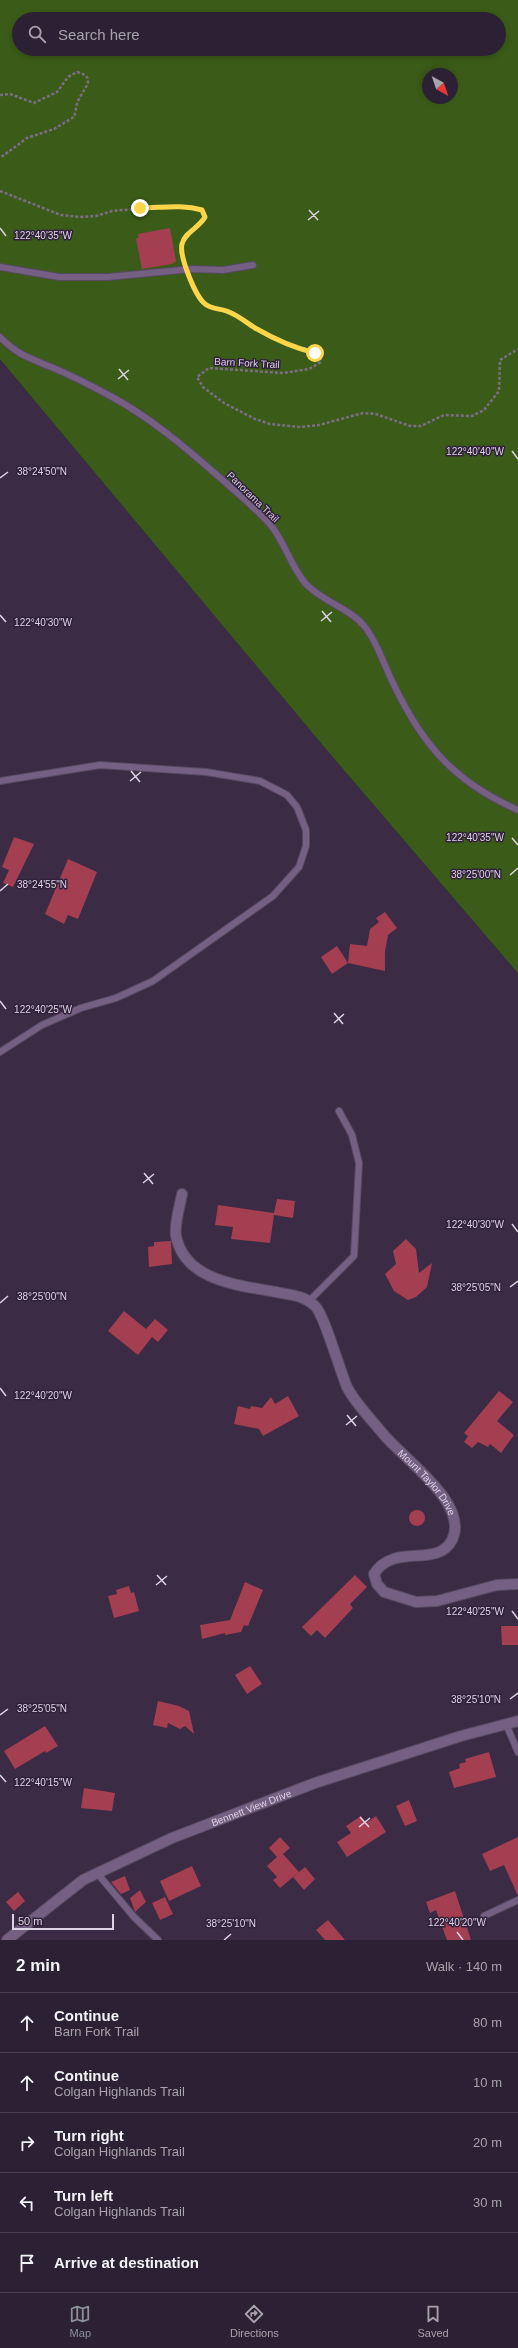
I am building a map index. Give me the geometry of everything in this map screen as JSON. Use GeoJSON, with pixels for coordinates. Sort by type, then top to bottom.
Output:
{"type":"FeatureCollection","features":[{"type":"Feature","properties":{"kind":"street"},"geometry":{"type":"LineString","coordinates":[[182,1194],[176,1234],[183,1255],[193,1267],[207,1275],[236,1285],[302,1297],[309,1301]]}},
{"type":"Feature","properties":{"kind":"street","name":"Mount Taylor Drive"},"geometry":{"type":"LineString","coordinates":[[309,1301],[316,1306],[348,1388],[385,1436],[438,1491],[450,1507],[455,1523],[452,1540],[446,1547],[436,1554],[386,1560],[379,1566],[374,1574],[377,1584],[384,1592],[416,1602],[436,1602],[497,1585],[518,1584]]}},
{"type":"Feature","properties":{"kind":"street","name":"Bennett View Drive"},"geometry":{"type":"LineString","coordinates":[[7,1940],[83,1880],[172,1838],[315,1783],[518,1721]]}},
{"type":"Feature","properties":{"kind":"lane"},"geometry":{"type":"LineString","coordinates":[[0,266],[59,277],[135,275],[186,269],[223,270],[252,265]]}},
{"type":"Feature","properties":{"kind":"lane","name":"Panorama Trail"},"geometry":{"type":"LineString","coordinates":[[0,337],[24,357],[46,365],[114,398],[142,415],[192,452],[244,499],[270,524],[296,572],[308,586],[364,626],[375,643],[400,698],[420,732],[443,760],[474,788],[518,810]]}},
{"type":"Feature","properties":{"kind":"lane"},"geometry":{"type":"LineString","coordinates":[[0,781],[100,765],[206,772],[260,781],[287,795],[297,807],[306,830],[306,846],[299,866],[273,896],[153,981],[116,998],[81,1008],[42,1026],[0,1052]]}},
{"type":"Feature","properties":{"kind":"lane"},"geometry":{"type":"LineString","coordinates":[[309,1301],[354,1256],[359,1163],[352,1135],[339,1111]]}},
{"type":"Feature","properties":{"kind":"lane"},"geometry":{"type":"LineString","coordinates":[[506,1724],[518,1752]]}},
{"type":"Feature","properties":{"kind":"lane"},"geometry":{"type":"LineString","coordinates":[[97,1873],[134,1917],[158,1940]]}},
{"type":"Feature","properties":{"kind":"lane"},"geometry":{"type":"LineString","coordinates":[[484,1916],[518,1900]]}},
{"type":"Feature","properties":{"kind":"path"},"geometry":{"type":"LineString","coordinates":[[0,95],[10,94],[34,103],[57,92],[68,77],[77,72],[84,74],[88,78],[88,85],[78,100],[74,117],[54,129],[27,138],[0,158]]}},
{"type":"Feature","properties":{"kind":"path"},"geometry":{"type":"LineString","coordinates":[[0,191],[61,214],[79,217],[96,216],[112,211],[171,206],[191,207],[202,210],[205,217],[201,224],[184,237],[181,246],[186,269]]}},
{"type":"Feature","properties":{"kind":"path","name":"Barn Fork Trail"},"geometry":{"type":"LineString","coordinates":[[186,269],[198,296],[204,304],[214,309],[228,311],[266,334],[320,356],[321,362],[317,366],[297,372],[283,373],[209,368],[197,377],[203,387],[224,403],[255,419],[270,424],[301,427],[319,425],[363,413],[376,414],[410,426],[421,426],[444,415],[472,416],[484,410],[499,391],[500,360],[518,349]]}},
{"type":"Feature","properties":{"kind":"green space"},"geometry":{"type":"Polygon","coordinates":[[[0,0],[518,0],[518,973],[326,749],[0,359],[0,0]]]}},
{"type":"Feature","properties":{"kind":"building"},"geometry":{"type":"Polygon","coordinates":[[[170,228],[176,261],[172,264],[142,269],[136,239],[139,237],[138,234],[170,228]]]}},
{"type":"Feature","properties":{"kind":"building"},"geometry":{"type":"Polygon","coordinates":[[[14,837],[34,844],[13,887],[3,883],[9,870],[2,867],[14,837]]]}},
{"type":"Feature","properties":{"kind":"building"},"geometry":{"type":"Polygon","coordinates":[[[68,859],[97,872],[78,919],[68,915],[64,924],[45,914],[68,859]]]}},
{"type":"Feature","properties":{"kind":"building"},"geometry":{"type":"Polygon","coordinates":[[[385,912],[397,928],[388,935],[385,951],[385,971],[348,963],[350,944],[367,946],[370,929],[379,922],[376,918],[385,912]]]}},
{"type":"Feature","properties":{"kind":"building"},"geometry":{"type":"Polygon","coordinates":[[[337,946],[348,963],[332,974],[321,957],[337,946]]]}},
{"type":"Feature","properties":{"kind":"building"},"geometry":{"type":"Polygon","coordinates":[[[277,1199],[295,1201],[293,1218],[274,1215],[270,1243],[231,1239],[233,1227],[215,1225],[218,1205],[274,1213],[277,1199]]]}},
{"type":"Feature","properties":{"kind":"building"},"geometry":{"type":"Polygon","coordinates":[[[406,1239],[416,1249],[419,1273],[432,1263],[427,1287],[416,1297],[408,1300],[394,1291],[385,1274],[396,1264],[393,1251],[406,1239]]]}},
{"type":"Feature","properties":{"kind":"building"},"geometry":{"type":"Polygon","coordinates":[[[171,1241],[172,1264],[149,1267],[148,1247],[154,1246],[154,1242],[171,1241]]]}},
{"type":"Feature","properties":{"kind":"building"},"geometry":{"type":"Polygon","coordinates":[[[124,1311],[146,1329],[155,1319],[168,1330],[158,1342],[152,1337],[138,1355],[108,1331],[124,1311]]]}},
{"type":"Feature","properties":{"kind":"building"},"geometry":{"type":"Polygon","coordinates":[[[499,1391],[513,1402],[497,1421],[514,1435],[501,1453],[490,1444],[488,1447],[478,1442],[472,1448],[464,1442],[468,1436],[464,1433],[499,1391]]]}},
{"type":"Feature","properties":{"kind":"building"},"geometry":{"type":"Polygon","coordinates":[[[288,1396],[299,1416],[263,1436],[259,1429],[234,1424],[238,1406],[250,1409],[251,1406],[262,1408],[271,1397],[275,1404],[288,1396]]]}},
{"type":"Feature","properties":{"kind":"building"},"geometry":{"type":"Polygon","coordinates":[[[417,1510],[424,1515],[425,1518],[420,1525],[417,1526],[410,1521],[409,1518],[414,1511],[417,1510]]]}},
{"type":"Feature","properties":{"kind":"building"},"geometry":{"type":"Polygon","coordinates":[[[355,1575],[367,1587],[350,1604],[353,1608],[325,1638],[317,1630],[311,1636],[302,1627],[355,1575]]]}},
{"type":"Feature","properties":{"kind":"building"},"geometry":{"type":"Polygon","coordinates":[[[245,1582],[263,1590],[248,1626],[244,1625],[241,1632],[225,1635],[225,1633],[202,1639],[200,1625],[230,1620],[245,1582]]]}},
{"type":"Feature","properties":{"kind":"building"},"geometry":{"type":"Polygon","coordinates":[[[129,1586],[131,1593],[134,1592],[139,1611],[114,1618],[108,1596],[117,1594],[116,1590],[129,1586]]]}},
{"type":"Feature","properties":{"kind":"building"},"geometry":{"type":"Polygon","coordinates":[[[501,1626],[518,1626],[518,1645],[502,1645],[501,1626]]]}},
{"type":"Feature","properties":{"kind":"building"},"geometry":{"type":"Polygon","coordinates":[[[250,1666],[262,1684],[247,1694],[235,1675],[250,1666]]]}},
{"type":"Feature","properties":{"kind":"building"},"geometry":{"type":"Polygon","coordinates":[[[158,1701],[179,1706],[189,1711],[194,1734],[185,1726],[180,1729],[168,1723],[167,1728],[153,1725],[158,1701]]]}},
{"type":"Feature","properties":{"kind":"building"},"geometry":{"type":"Polygon","coordinates":[[[45,1726],[58,1746],[46,1753],[45,1751],[15,1769],[4,1751],[45,1726]]]}},
{"type":"Feature","properties":{"kind":"building"},"geometry":{"type":"Polygon","coordinates":[[[489,1752],[496,1777],[454,1788],[449,1772],[460,1768],[459,1764],[466,1762],[465,1759],[489,1752]]]}},
{"type":"Feature","properties":{"kind":"building"},"geometry":{"type":"Polygon","coordinates":[[[84,1788],[115,1793],[112,1811],[81,1808],[84,1788]]]}},
{"type":"Feature","properties":{"kind":"building"},"geometry":{"type":"Polygon","coordinates":[[[409,1800],[417,1821],[405,1826],[396,1806],[409,1800]]]}},
{"type":"Feature","properties":{"kind":"building"},"geometry":{"type":"Polygon","coordinates":[[[361,1816],[366,1823],[376,1816],[386,1832],[347,1857],[337,1842],[351,1833],[346,1826],[361,1816]]]}},
{"type":"Feature","properties":{"kind":"building"},"geometry":{"type":"Polygon","coordinates":[[[280,1837],[290,1848],[283,1854],[299,1872],[280,1888],[273,1880],[277,1877],[267,1866],[277,1857],[269,1848],[280,1837]]]}},
{"type":"Feature","properties":{"kind":"building"},"geometry":{"type":"Polygon","coordinates":[[[518,1837],[518,1896],[504,1865],[490,1871],[482,1854],[518,1837]]]}},
{"type":"Feature","properties":{"kind":"building"},"geometry":{"type":"Polygon","coordinates":[[[192,1866],[201,1886],[169,1901],[160,1881],[192,1866]]]}},
{"type":"Feature","properties":{"kind":"building"},"geometry":{"type":"Polygon","coordinates":[[[305,1867],[315,1879],[304,1890],[293,1877],[305,1867]]]}},
{"type":"Feature","properties":{"kind":"building"},"geometry":{"type":"Polygon","coordinates":[[[125,1876],[130,1890],[121,1894],[111,1882],[125,1876]]]}},
{"type":"Feature","properties":{"kind":"building"},"geometry":{"type":"Polygon","coordinates":[[[140,1890],[146,1902],[135,1912],[130,1898],[140,1890]]]}},
{"type":"Feature","properties":{"kind":"building"},"geometry":{"type":"Polygon","coordinates":[[[455,1891],[471,1940],[447,1940],[436,1910],[430,1913],[426,1902],[455,1891]]]}},
{"type":"Feature","properties":{"kind":"building"},"geometry":{"type":"Polygon","coordinates":[[[18,1892],[25,1901],[14,1911],[6,1902],[18,1892]]]}},
{"type":"Feature","properties":{"kind":"building"},"geometry":{"type":"Polygon","coordinates":[[[165,1897],[173,1914],[160,1920],[152,1903],[165,1897]]]}},
{"type":"Feature","properties":{"kind":"building"},"geometry":{"type":"Polygon","coordinates":[[[328,1920],[345,1940],[325,1940],[316,1930],[328,1920]]]}},
{"type":"Feature","properties":{"kind":"route"},"geometry":{"type":"LineString","coordinates":[[140,208],[171,206],[191,207],[202,210],[205,217],[201,224],[184,237],[181,246],[186,269],[198,296],[204,304],[214,309],[228,311],[253,327],[300,350],[315,353]]}}]}
